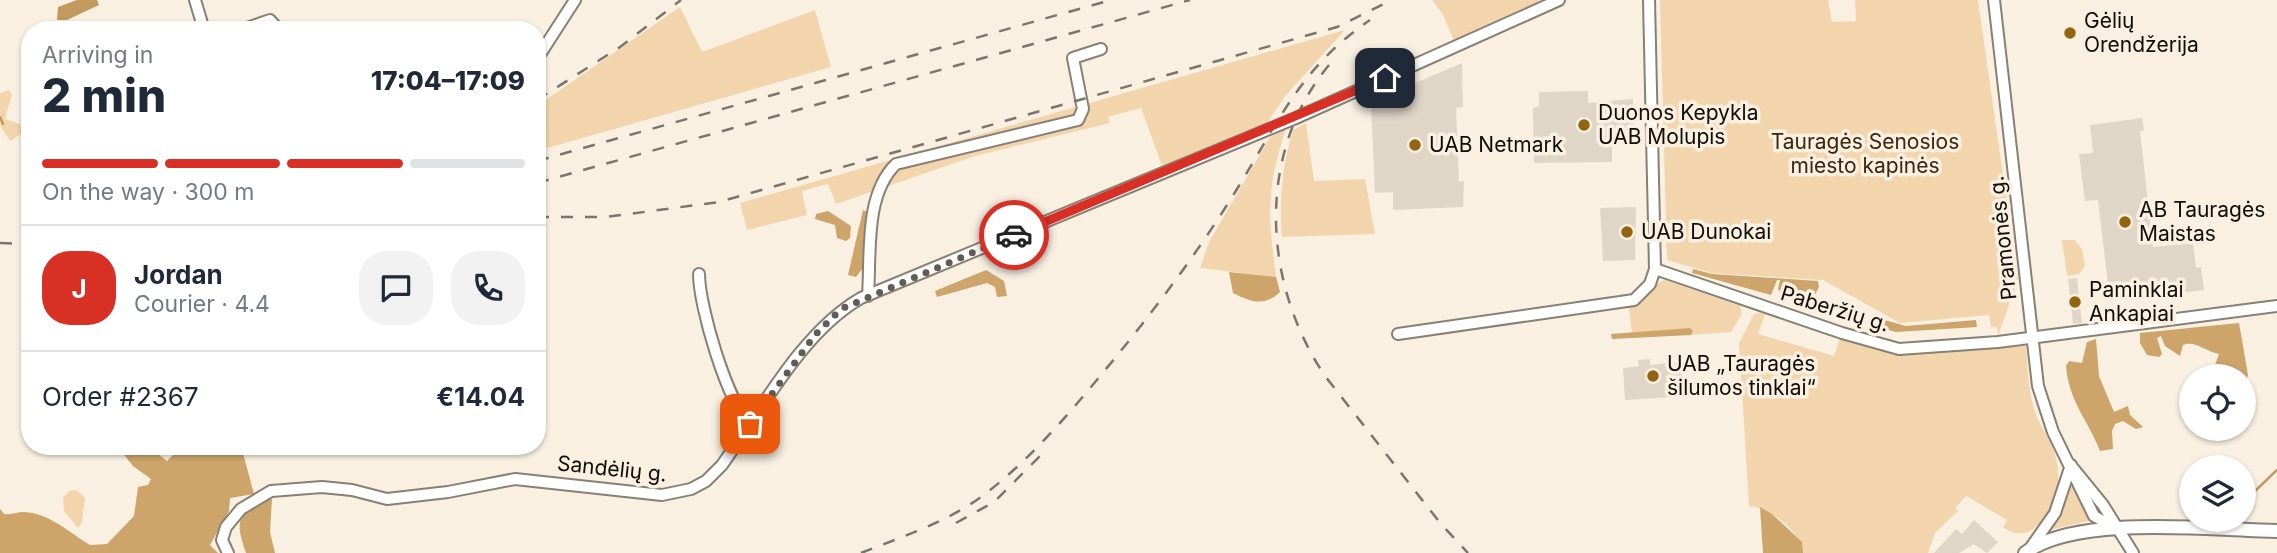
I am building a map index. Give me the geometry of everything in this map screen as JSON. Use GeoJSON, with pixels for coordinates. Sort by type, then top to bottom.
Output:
{"type":"FeatureCollection","features":[{"type":"Feature","properties":{"kind":"main road"},"geometry":{"type":"LineString","coordinates":[[2027,551],[2061,537],[2115,528],[2277,531]]}},
{"type":"Feature","properties":{"kind":"street"},"geometry":{"type":"LineString","coordinates":[[195,0],[201,21]]}},
{"type":"Feature","properties":{"kind":"street"},"geometry":{"type":"LineString","coordinates":[[546,45],[575,0]]}},
{"type":"Feature","properties":{"kind":"street","name":"Sandėlių g."},"geometry":{"type":"LineString","coordinates":[[228,553],[222,540],[226,527],[241,509],[271,491],[322,487],[352,489],[387,499],[448,492],[515,479],[635,493],[675,494],[706,481],[815,335],[841,309],[1296,118],[1559,0]]}},
{"type":"Feature","properties":{"kind":"street"},"geometry":{"type":"LineString","coordinates":[[1398,334],[1633,300],[1650,284],[1655,270],[1649,0]]}},
{"type":"Feature","properties":{"kind":"street","name":"Pramonės g."},"geometry":{"type":"LineString","coordinates":[[1994,0],[2043,409],[2094,516],[2115,528],[2133,553]]}},
{"type":"Feature","properties":{"kind":"street"},"geometry":{"type":"LineString","coordinates":[[868,296],[876,194],[887,172],[896,164],[1078,120],[1083,108],[1073,58],[1101,49]]}},
{"type":"Feature","properties":{"kind":"street","name":"Paberžių g."},"geometry":{"type":"LineString","coordinates":[[1655,270],[1886,347],[1918,349],[2277,306]]}},
{"type":"Feature","properties":{"kind":"street"},"geometry":{"type":"LineString","coordinates":[[699,274],[703,305],[715,347],[740,411],[750,424]]}},
{"type":"Feature","properties":{"kind":"street"},"geometry":{"type":"LineString","coordinates":[[2027,551],[2055,513],[2071,465]]}},
{"type":"Feature","properties":{"kind":"green space"},"geometry":{"type":"Polygon","coordinates":[[[1432,0],[1545,0],[1454,41],[1443,15],[1432,0]]]}},
{"type":"Feature","properties":{"kind":"green space","name":"Tauragės Senosios miesto kapinės"},"geometry":{"type":"Polygon","coordinates":[[[1660,0],[1828,0],[1832,22],[1856,21],[1855,0],[1978,0],[2018,279],[1998,336],[1997,327],[1991,327],[1989,315],[1900,323],[1823,280],[1712,273],[1667,260],[1660,0]]]}},
{"type":"Feature","properties":{"kind":"green space"},"geometry":{"type":"Polygon","coordinates":[[[680,7],[702,52],[815,10],[831,67],[546,148],[546,100],[680,7]]]}},
{"type":"Feature","properties":{"kind":"green space"},"geometry":{"type":"Polygon","coordinates":[[[1345,30],[1286,95],[1265,126],[1162,166],[1141,108],[1108,117],[1110,123],[975,156],[836,204],[828,184],[802,191],[807,215],[747,230],[740,203],[1345,30]]]}},
{"type":"Feature","properties":{"kind":"green space"},"geometry":{"type":"Polygon","coordinates":[[[9,90],[12,94],[5,119],[20,124],[21,128],[21,134],[10,141],[0,125],[0,93],[9,90]]]}},
{"type":"Feature","properties":{"kind":"green space"},"geometry":{"type":"Polygon","coordinates":[[[1306,123],[1314,181],[1365,179],[1375,234],[1282,237],[1281,196],[1286,156],[1293,130],[1306,123]]]}},
{"type":"Feature","properties":{"kind":"green space"},"geometry":{"type":"Polygon","coordinates":[[[1286,129],[1275,169],[1270,203],[1276,277],[1200,268],[1209,242],[1270,137],[1286,129]]]}},
{"type":"Feature","properties":{"kind":"green space"},"geometry":{"type":"Polygon","coordinates":[[[2062,240],[2075,240],[2082,249],[2085,266],[2079,274],[2067,276],[2062,240]]]}},
{"type":"Feature","properties":{"kind":"green space"},"geometry":{"type":"Polygon","coordinates":[[[1665,280],[1740,306],[1742,314],[1731,332],[1691,335],[1693,331],[1689,328],[1632,333],[1629,307],[1665,280]]]}},
{"type":"Feature","properties":{"kind":"green space"},"geometry":{"type":"Polygon","coordinates":[[[1754,314],[1765,314],[1758,334],[1834,356],[1840,338],[1905,353],[2022,344],[2026,347],[2033,404],[2052,446],[2058,469],[2057,491],[2049,512],[2029,531],[2014,533],[2003,527],[2007,520],[1966,496],[1955,508],[1958,511],[1935,533],[1928,553],[1803,553],[1797,537],[1783,522],[1766,511],[1749,506],[1739,343],[1754,314]]]}},
{"type":"Feature","properties":{"kind":"green space"},"geometry":{"type":"Polygon","coordinates":[[[2073,482],[2093,520],[2049,530],[2063,506],[2069,484],[2073,482]]]}},
{"type":"Feature","properties":{"kind":"green space"},"geometry":{"type":"Polygon","coordinates":[[[76,490],[85,497],[82,522],[78,528],[64,511],[63,498],[69,491],[76,490]]]}},
{"type":"Feature","properties":{"kind":"shaded area"},"geometry":{"type":"Polygon","coordinates":[[[77,0],[97,0],[99,5],[67,20],[57,20],[58,7],[77,0]]]}},
{"type":"Feature","properties":{"kind":"shaded area"},"geometry":{"type":"Polygon","coordinates":[[[863,210],[870,213],[866,264],[856,277],[848,275],[863,210]]]}},
{"type":"Feature","properties":{"kind":"shaded area"},"geometry":{"type":"Polygon","coordinates":[[[828,211],[851,226],[850,238],[846,241],[837,238],[835,225],[815,219],[816,214],[828,211]]]}},
{"type":"Feature","properties":{"kind":"shaded area"},"geometry":{"type":"Polygon","coordinates":[[[1693,269],[1712,274],[1818,281],[1819,287],[1811,302],[1782,294],[1778,289],[1780,280],[1777,280],[1771,295],[1692,273],[1693,269]]]}},
{"type":"Feature","properties":{"kind":"shaded area"},"geometry":{"type":"Polygon","coordinates":[[[986,270],[1004,281],[1007,296],[997,297],[995,287],[987,283],[937,297],[935,291],[986,270]]]}},
{"type":"Feature","properties":{"kind":"shaded area"},"geometry":{"type":"Polygon","coordinates":[[[1229,272],[1276,277],[1280,292],[1268,300],[1257,302],[1246,299],[1233,293],[1229,272]]]}},
{"type":"Feature","properties":{"kind":"shaded area"},"geometry":{"type":"Polygon","coordinates":[[[1881,319],[1906,326],[1976,320],[1977,327],[1896,332],[1879,327],[1881,319]]]}},
{"type":"Feature","properties":{"kind":"shaded area"},"geometry":{"type":"Polygon","coordinates":[[[2239,323],[2246,364],[2215,364],[2219,354],[2196,345],[2183,345],[2180,356],[2165,346],[2161,336],[2157,338],[2162,354],[2159,357],[2147,355],[2140,343],[2140,333],[2239,323]]]}},
{"type":"Feature","properties":{"kind":"shaded area"},"geometry":{"type":"Polygon","coordinates":[[[1690,328],[1693,331],[1691,335],[1612,339],[1611,334],[1690,328]]]}},
{"type":"Feature","properties":{"kind":"shaded area"},"geometry":{"type":"Polygon","coordinates":[[[2096,339],[2099,376],[2114,412],[2128,406],[2130,415],[2143,427],[2136,429],[2123,421],[2115,424],[2112,431],[2113,449],[2100,451],[2075,401],[2066,366],[2069,361],[2082,363],[2087,342],[2096,339]]]}},
{"type":"Feature","properties":{"kind":"shaded area"},"geometry":{"type":"Polygon","coordinates":[[[124,455],[159,455],[167,461],[173,455],[243,455],[254,494],[230,498],[229,511],[210,545],[218,553],[0,553],[0,509],[4,514],[21,512],[40,515],[90,545],[107,544],[134,516],[138,487],[148,485],[151,479],[133,466],[124,455]]]}},
{"type":"Feature","properties":{"kind":"shaded area"},"geometry":{"type":"Polygon","coordinates":[[[267,499],[272,499],[270,532],[275,553],[246,553],[240,533],[241,520],[249,510],[267,499]]]}},
{"type":"Feature","properties":{"kind":"shaded area"},"geometry":{"type":"Polygon","coordinates":[[[1760,507],[1772,514],[1802,542],[1803,553],[1763,553],[1760,507]]]}},
{"type":"Feature","properties":{"kind":"building","name":"UAB Netmark"},"geometry":{"type":"Polygon","coordinates":[[[1462,63],[1463,107],[1456,108],[1459,182],[1464,181],[1463,207],[1393,210],[1393,192],[1375,193],[1371,106],[1380,106],[1380,98],[1462,63]]]}},
{"type":"Feature","properties":{"kind":"building","name":"Duonos Kepykla UAB Molupis"},"geometry":{"type":"Polygon","coordinates":[[[1588,91],[1588,103],[1633,99],[1634,143],[1612,144],[1612,162],[1534,163],[1533,108],[1539,106],[1539,92],[1588,91]]]}},
{"type":"Feature","properties":{"kind":"building","name":"AB Tauragės Maistas"},"geometry":{"type":"Polygon","coordinates":[[[2142,118],[2144,131],[2140,131],[2153,247],[2193,243],[2196,268],[2201,267],[2204,290],[2110,301],[2098,200],[2085,201],[2079,154],[2093,153],[2090,125],[2142,118]]]}},
{"type":"Feature","properties":{"kind":"building","name":"UAB Dunokai"},"geometry":{"type":"Polygon","coordinates":[[[1636,207],[1635,260],[1603,261],[1600,208],[1636,207]]]}},
{"type":"Feature","properties":{"kind":"building","name":"Paminklai Ankapiai"},"geometry":{"type":"Polygon","coordinates":[[[2077,278],[2082,323],[2073,324],[2068,279],[2077,278]]]}},
{"type":"Feature","properties":{"kind":"building","name":"UAB „Tauragės šilumos tinklai“"},"geometry":{"type":"Polygon","coordinates":[[[1650,359],[1650,365],[1681,362],[1683,385],[1687,385],[1688,396],[1625,400],[1623,368],[1639,366],[1638,360],[1650,359]]]}},
{"type":"Feature","properties":{"kind":"building"},"geometry":{"type":"Polygon","coordinates":[[[1974,520],[1998,542],[1987,553],[1974,544],[1959,553],[1934,553],[1956,529],[1962,534],[1974,520]]]}},
{"type":"Feature","properties":{"kind":"waterway"},"geometry":{"type":"LineString","coordinates":[[0,117],[3,124]]}},
{"type":"Feature","properties":{"kind":"waterway"},"geometry":{"type":"LineString","coordinates":[[2256,490],[2277,470]]}},
{"type":"Feature","properties":{"kind":"railway"},"geometry":{"type":"LineString","coordinates":[[546,94],[620,47],[681,0]]}},
{"type":"Feature","properties":{"kind":"railway"},"geometry":{"type":"LineString","coordinates":[[546,158],[1111,0]]}},
{"type":"Feature","properties":{"kind":"railway"},"geometry":{"type":"LineString","coordinates":[[546,180],[1190,0]]}},
{"type":"Feature","properties":{"kind":"railway"},"geometry":{"type":"LineString","coordinates":[[546,217],[606,217],[719,202],[1337,27],[1392,0]]}},
{"type":"Feature","properties":{"kind":"railway"},"geometry":{"type":"LineString","coordinates":[[861,553],[922,529],[967,506],[997,485],[1042,442],[1134,335],[1170,287],[1205,239],[1279,118],[1309,76],[1346,38],[1370,20]]}},
{"type":"Feature","properties":{"kind":"railway"},"geometry":{"type":"LineString","coordinates":[[1329,65],[1305,100],[1288,138],[1279,178],[1276,219],[1280,261],[1289,301],[1304,340],[1325,376],[1441,524],[1468,553]]}},
{"type":"Feature","properties":{"kind":"railway"},"geometry":{"type":"LineString","coordinates":[[0,243],[21,244]]}},
{"type":"Feature","properties":{"kind":"railway"},"geometry":{"type":"LineString","coordinates":[[956,523],[994,502],[1040,456]]}},
{"type":"Feature","properties":{"kind":"way so far"},"geometry":{"type":"LineString","coordinates":[[750,424],[815,335],[841,309],[861,298],[1014,235]]}},
{"type":"Feature","properties":{"kind":"place","name":"Gėlių Orendžerija"},"geometry":{"type":"Point","coordinates":[2070,33]}},
{"type":"Feature","properties":{"kind":"place","name":"Duonos Kepykla UAB Molupis"},"geometry":{"type":"Point","coordinates":[1584,125]}},
{"type":"Feature","properties":{"kind":"place","name":"UAB Netmark"},"geometry":{"type":"Point","coordinates":[1415,145]}},
{"type":"Feature","properties":{"kind":"place","name":"AB Tauragės Maistas"},"geometry":{"type":"Point","coordinates":[2125,222]}},
{"type":"Feature","properties":{"kind":"place","name":"UAB Dunokai"},"geometry":{"type":"Point","coordinates":[1627,232]}},
{"type":"Feature","properties":{"kind":"place","name":"Paminklai Ankapiai"},"geometry":{"type":"Point","coordinates":[2075,302]}},
{"type":"Feature","properties":{"kind":"place","name":"UAB „Tauragės šilumos tinklai“"},"geometry":{"type":"Point","coordinates":[1653,376]}},
{"type":"Feature","properties":{"kind":"route"},"geometry":{"type":"LineString","coordinates":[[1014,235],[1296,118],[1385,78]]}}]}
